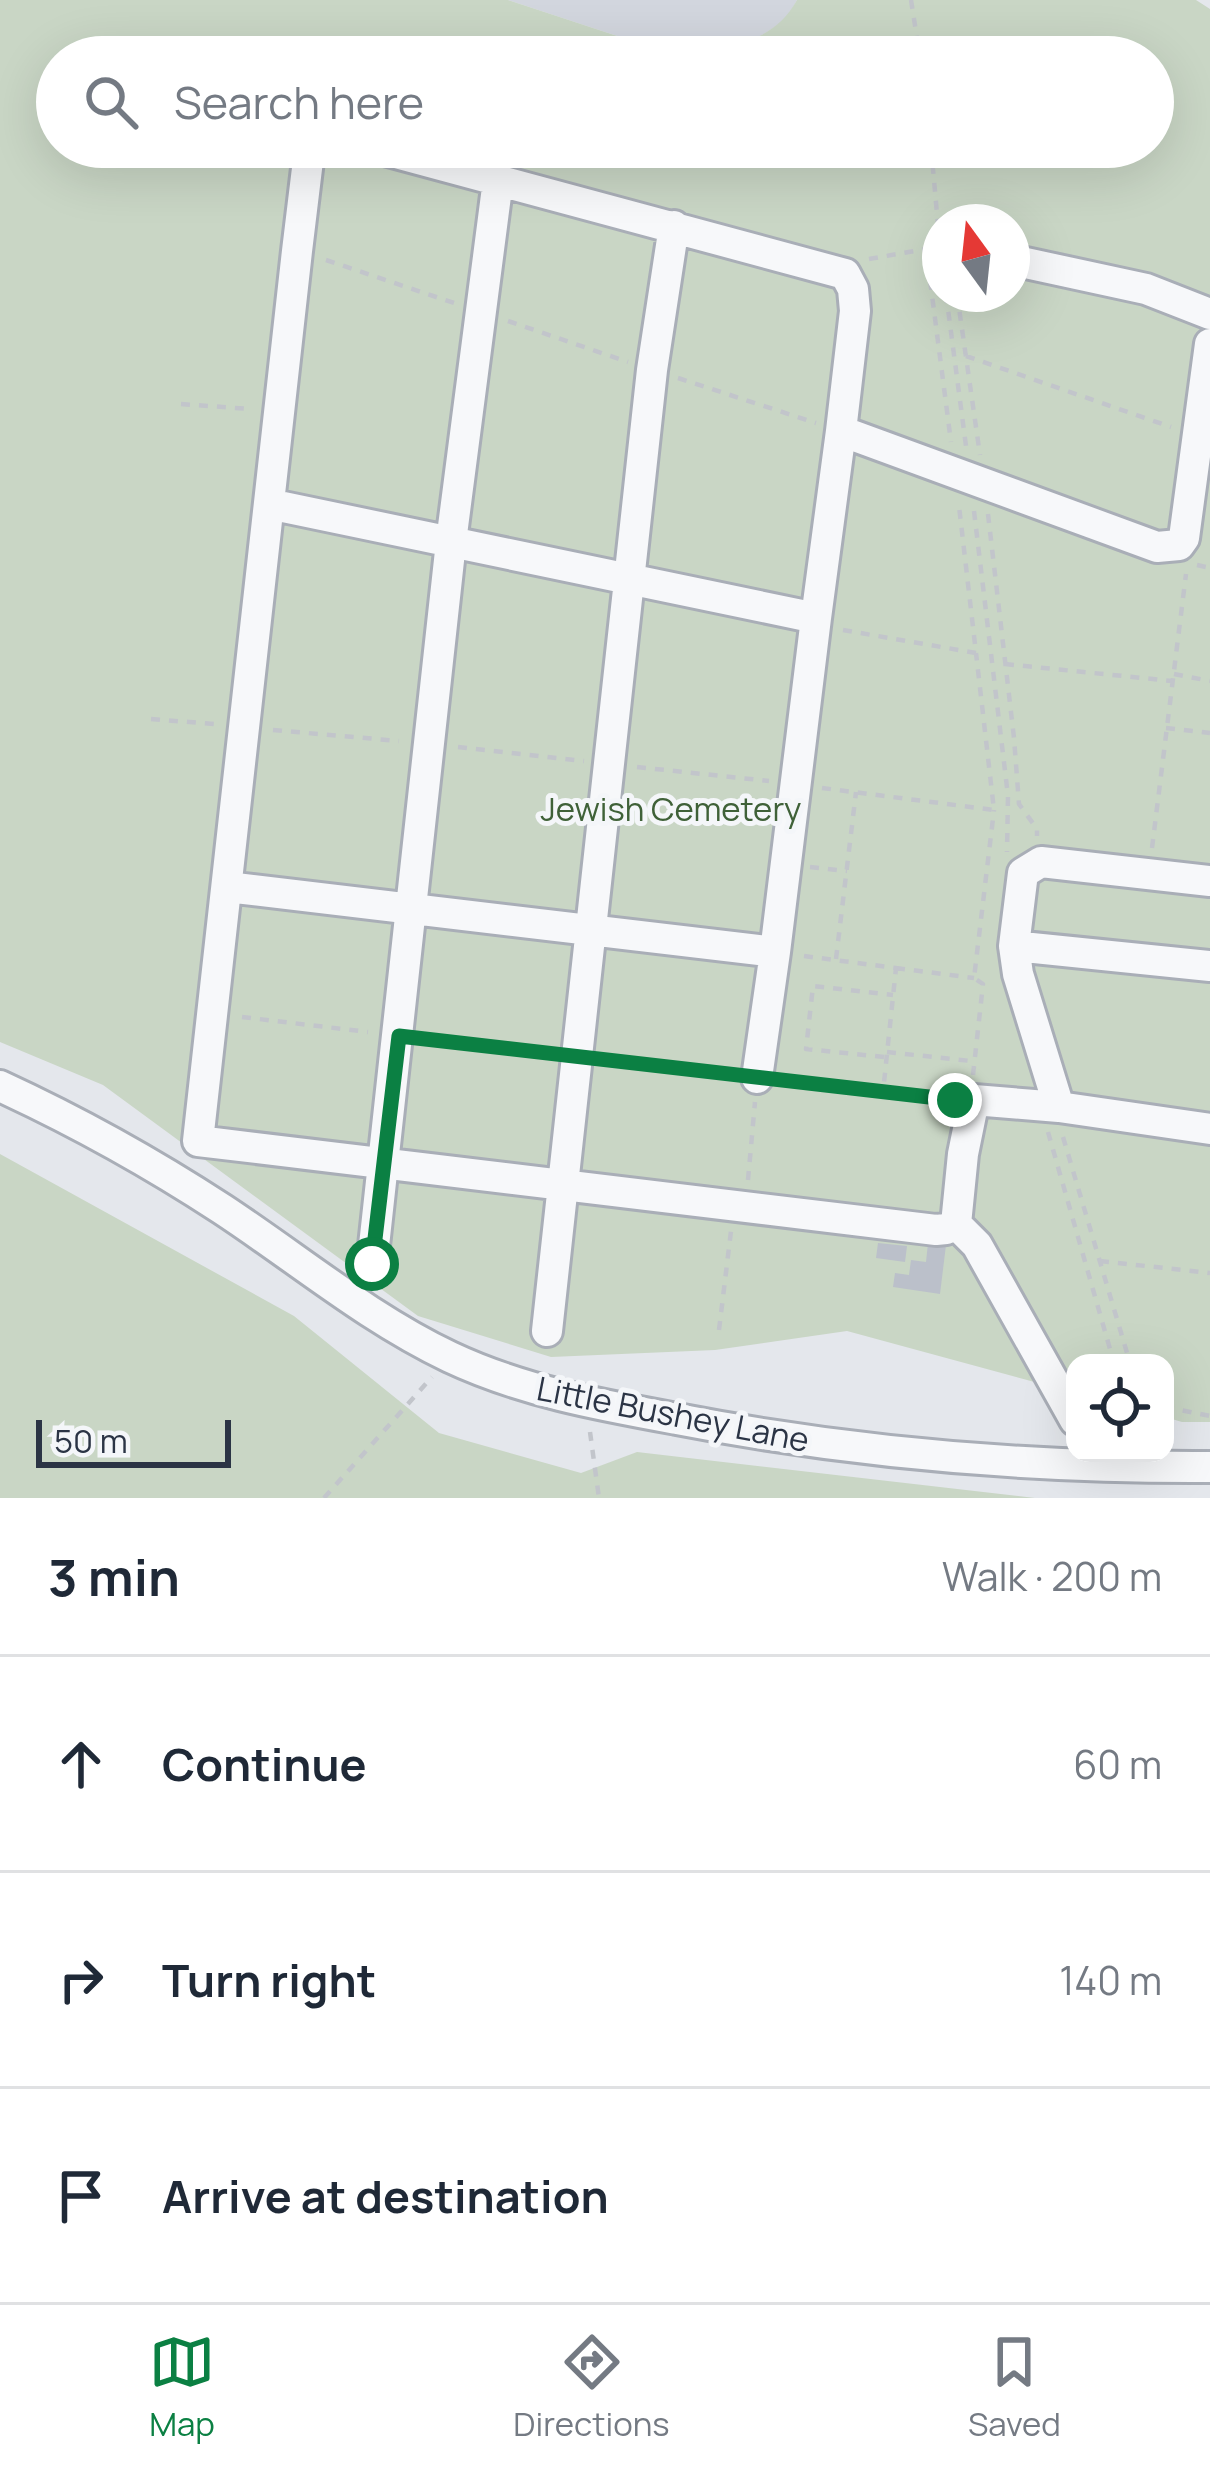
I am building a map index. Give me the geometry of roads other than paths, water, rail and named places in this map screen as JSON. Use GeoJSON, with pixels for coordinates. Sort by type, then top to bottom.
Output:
{"type":"FeatureCollection","features":[{"type":"Feature","properties":{"kind":"street"},"geometry":{"type":"LineString","coordinates":[[307,168],[198,1141],[936,1230],[956,1224]]}},
{"type":"Feature","properties":{"kind":"street"},"geometry":{"type":"LineString","coordinates":[[453,168],[845,274],[853,289],[856,310],[757,1078]]}},
{"type":"Feature","properties":{"kind":"street"},"geometry":{"type":"LineString","coordinates":[[372,1264],[451,542],[498,180]]}},
{"type":"Feature","properties":{"kind":"street"},"geometry":{"type":"LineString","coordinates":[[547,1331],[652,370],[674,226]]}},
{"type":"Feature","properties":{"kind":"street"},"geometry":{"type":"LineString","coordinates":[[1030,264],[1146,289],[1210,314]]}},
{"type":"Feature","properties":{"kind":"street"},"geometry":{"type":"LineString","coordinates":[[841,431],[1157,547],[1179,545],[1187,525],[1210,344]]}},
{"type":"Feature","properties":{"kind":"street"},"geometry":{"type":"LineString","coordinates":[[269,504],[816,618]]}},
{"type":"Feature","properties":{"kind":"street"},"geometry":{"type":"LineString","coordinates":[[1049,1106],[1014,946],[1021,864],[1041,862],[1210,881]]}},
{"type":"Feature","properties":{"kind":"street"},"geometry":{"type":"LineString","coordinates":[[226,887],[775,952]]}},
{"type":"Feature","properties":{"kind":"street"},"geometry":{"type":"LineString","coordinates":[[1014,946],[1210,966]]}},
{"type":"Feature","properties":{"kind":"street","name":"Little Bushey Lane"},"geometry":{"type":"LineString","coordinates":[[0,1086],[136,1155],[224,1210],[361,1307],[493,1376],[588,1402],[711,1426],[876,1450],[1066,1459]]}},
{"type":"Feature","properties":{"kind":"street"},"geometry":{"type":"LineString","coordinates":[[956,1224],[974,1100],[1210,1129]]}},
{"type":"Feature","properties":{"kind":"street"},"geometry":{"type":"LineString","coordinates":[[956,1224],[977,1245],[1066,1405]]}},
{"type":"Feature","properties":{"kind":"street","name":"Little Bushey Lane"},"geometry":{"type":"LineString","coordinates":[[1118,1462],[1210,1467]]}},
{"type":"Feature","properties":{"kind":"park label","name":"Jewish Cemetery"},"geometry":{"type":"Point","coordinates":[671,809]}}]}
